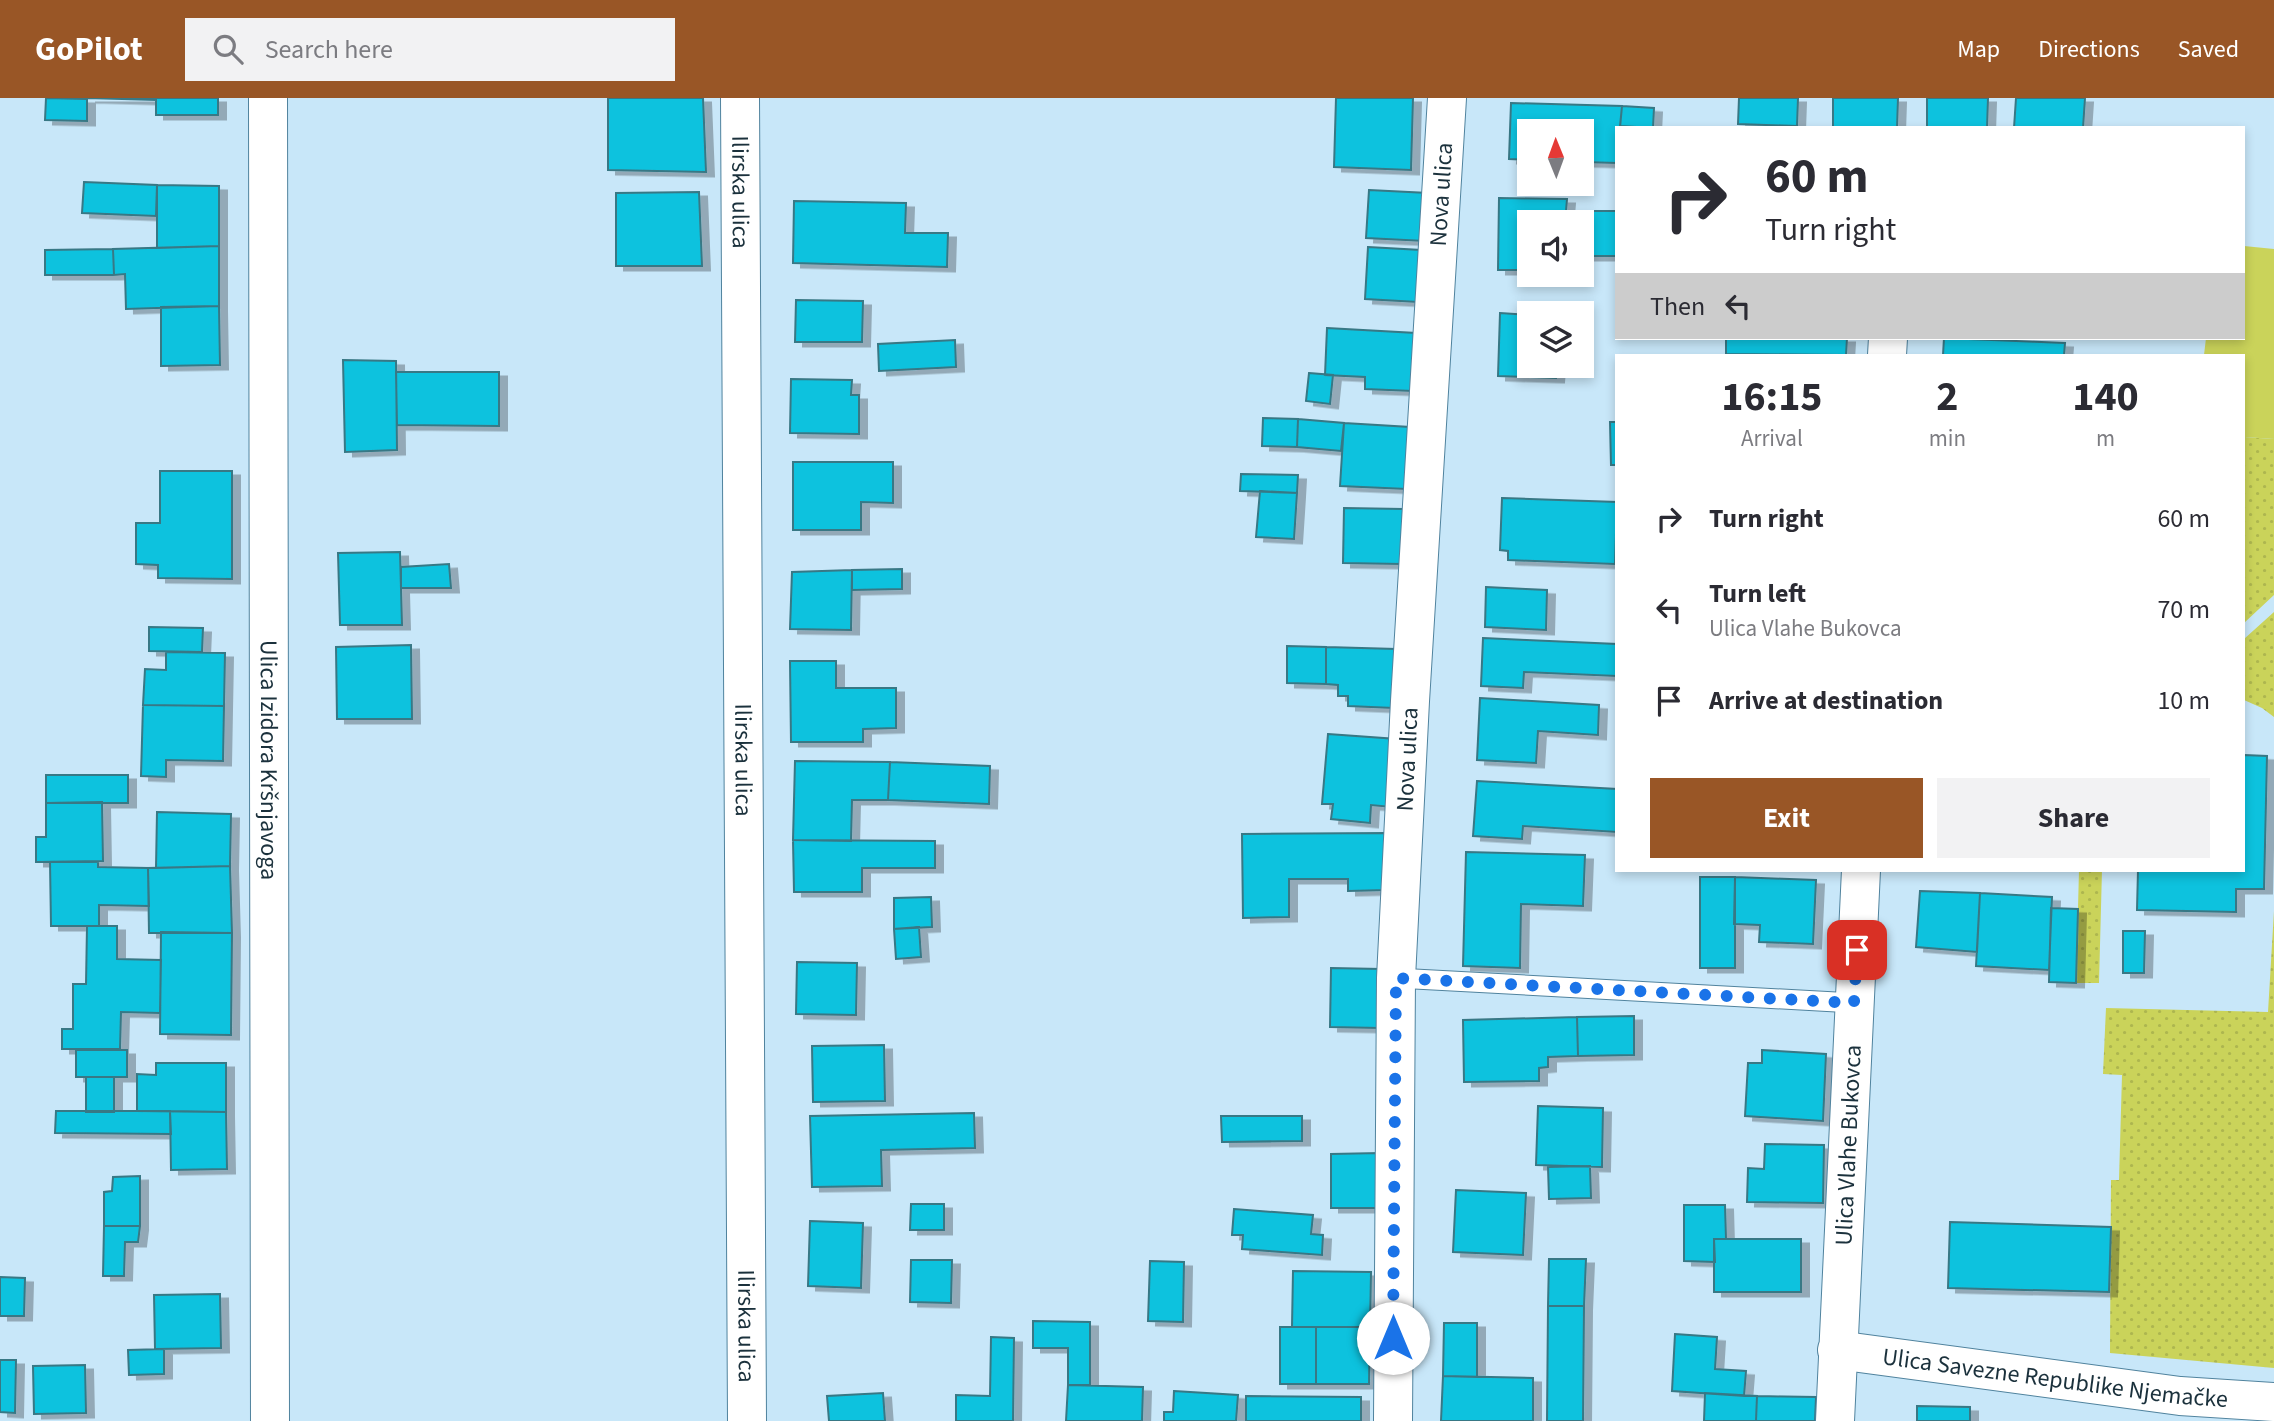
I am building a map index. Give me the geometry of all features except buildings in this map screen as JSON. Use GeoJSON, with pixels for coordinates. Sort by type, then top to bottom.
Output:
{"type":"FeatureCollection","features":[{"type":"Feature","properties":{"kind":"street","name":"Ulica Izidora Kršnjavoga"},"geometry":{"type":"LineString","coordinates":[[268,98],[270,1421]]}},
{"type":"Feature","properties":{"kind":"street","name":"Ilirska ulica"},"geometry":{"type":"LineString","coordinates":[[740,98],[747,1421]]}},
{"type":"Feature","properties":{"kind":"street","name":"Nova ulica"},"geometry":{"type":"LineString","coordinates":[[1393,1421],[1396,978],[1447,98]]}},
{"type":"Feature","properties":{"kind":"street","name":"Ulica Vlahe Bukovca"},"geometry":{"type":"LineString","coordinates":[[1835,1421],[1861,872]]}},
{"type":"Feature","properties":{"kind":"street","name":"Ulica Savezne Republike Njemačke"},"geometry":{"type":"LineString","coordinates":[[1837,1350],[2179,1409],[2274,1402]]}},
{"type":"Feature","properties":{"kind":"lane"},"geometry":{"type":"LineString","coordinates":[[1396,978],[1854,1003]]}},
{"type":"Feature","properties":{"kind":"green space"},"geometry":{"type":"Polygon","coordinates":[[[2245,246],[2274,249],[2274,439],[2245,437],[2245,354],[2204,354],[2206,340],[2245,340],[2245,246]]]}},
{"type":"Feature","properties":{"kind":"green space"},"geometry":{"type":"Polygon","coordinates":[[[2245,437],[2274,439],[2274,595],[2245,622],[2245,437]]]}},
{"type":"Feature","properties":{"kind":"green space"},"geometry":{"type":"Polygon","coordinates":[[[2274,612],[2274,717],[2245,700],[2245,638],[2274,612]]]}},
{"type":"Feature","properties":{"kind":"green space"},"geometry":{"type":"Polygon","coordinates":[[[2079,872],[2102,872],[2099,983],[2076,983],[2079,872]]]}},
{"type":"Feature","properties":{"kind":"green space"},"geometry":{"type":"Polygon","coordinates":[[[2274,911],[2274,1368],[2110,1353],[2111,1180],[2119,1180],[2122,1075],[2103,1074],[2106,1008],[2268,1012],[2274,911]]]}},
{"type":"Feature","properties":{"kind":"route"},"geometry":{"type":"LineString","coordinates":[[1393,1338],[1396,978],[1854,1003],[1857,950]]}}]}
